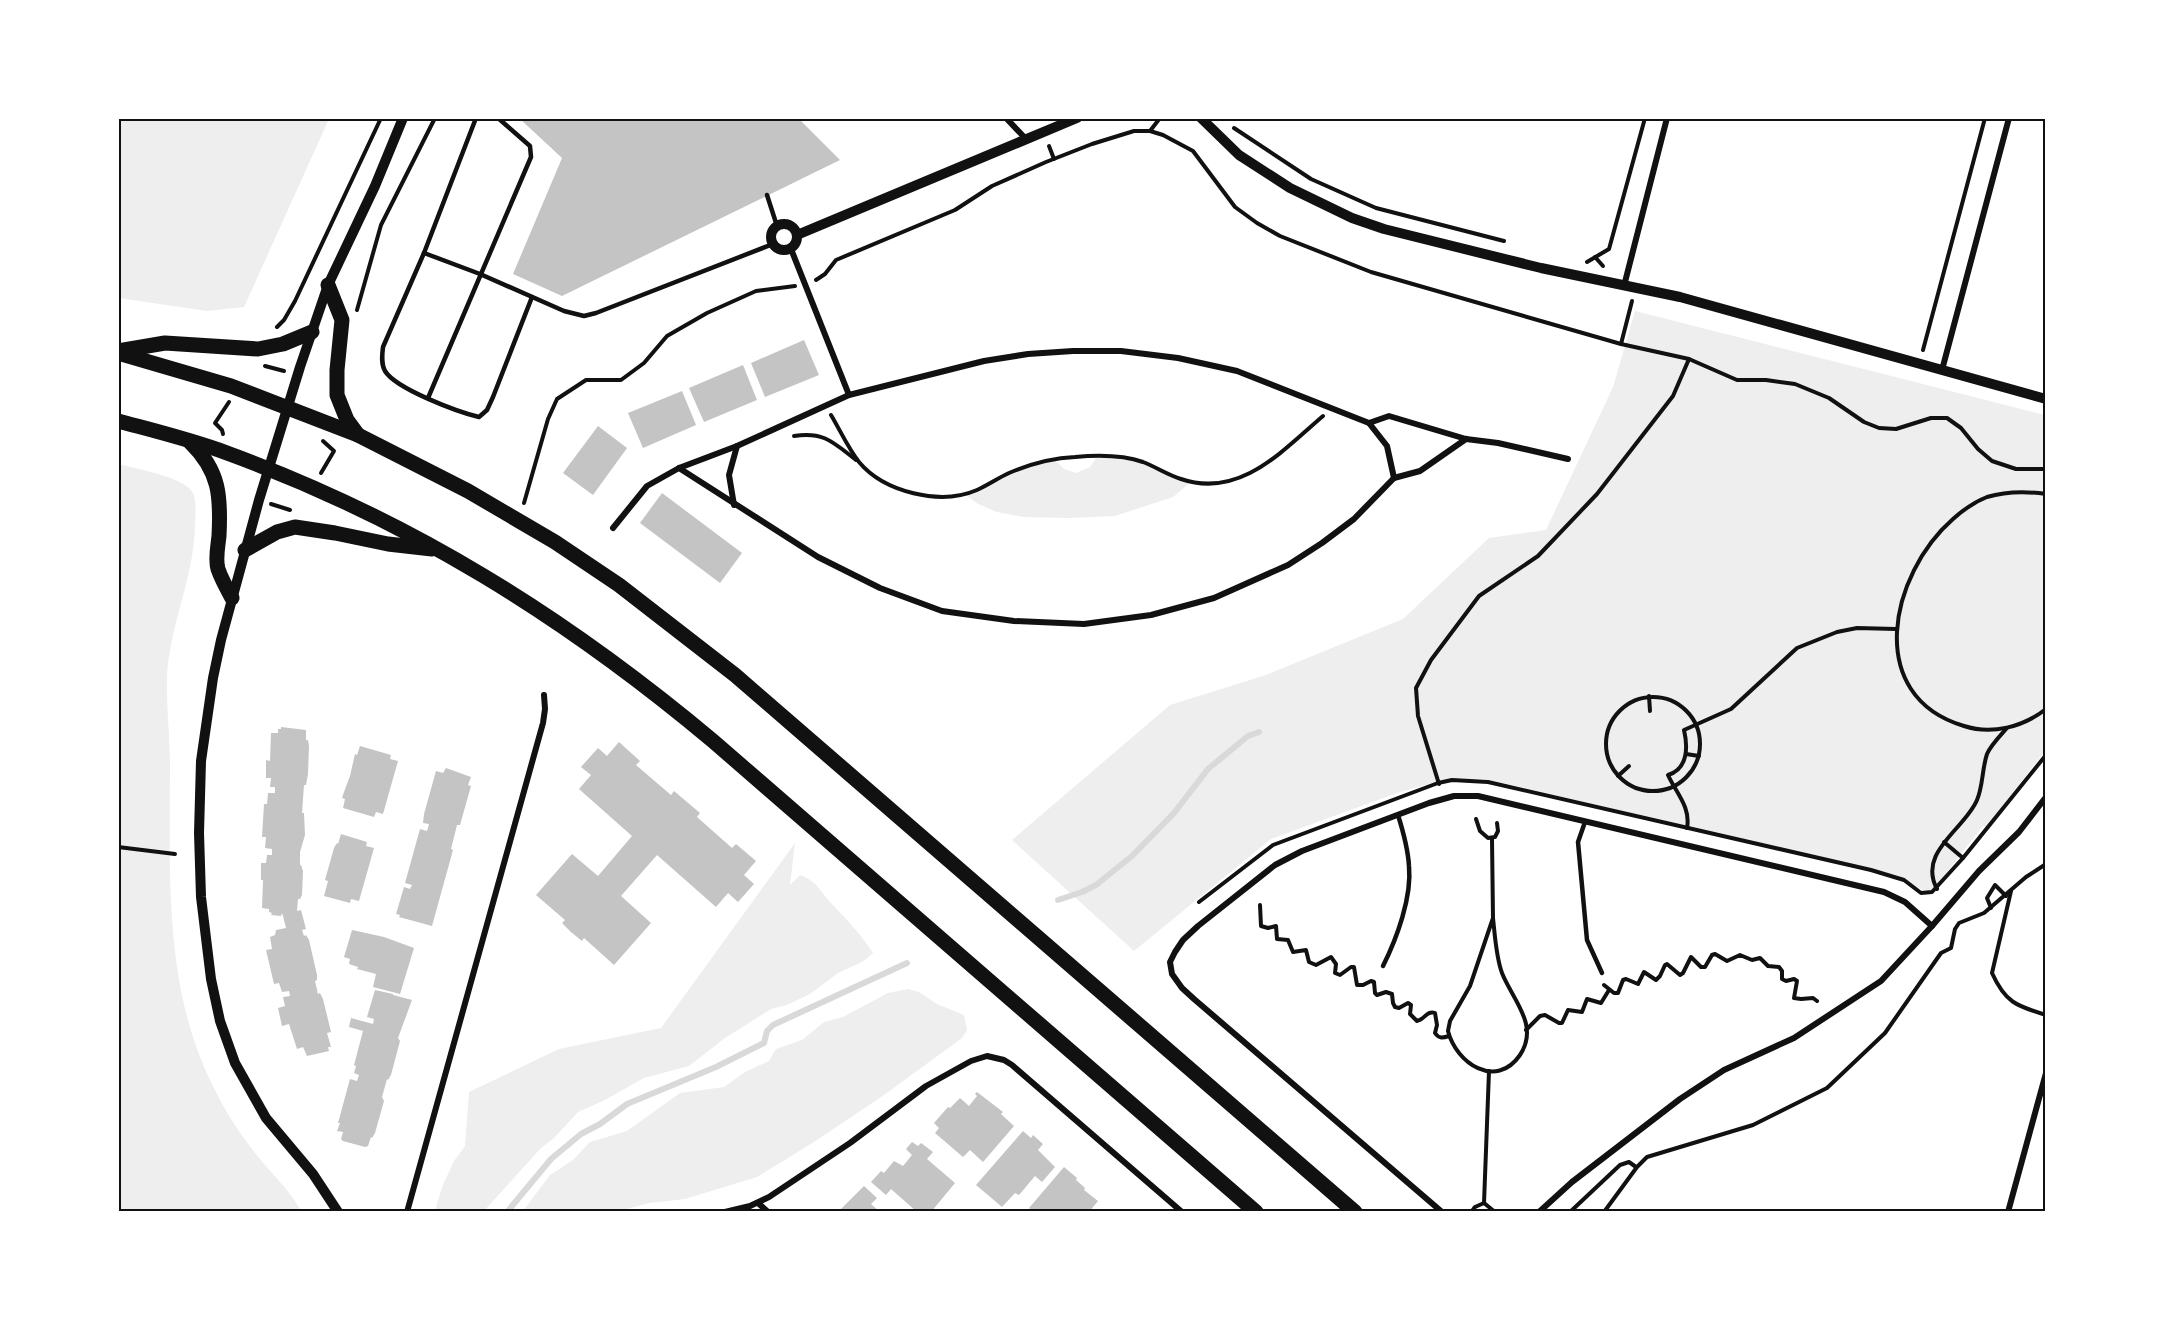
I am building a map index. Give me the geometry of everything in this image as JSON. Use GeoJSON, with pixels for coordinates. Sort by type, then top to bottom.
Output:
{"type":"FeatureCollection","features":[{"type":"Feature","properties":{"kind":"main road"},"geometry":{"type":"LineString","coordinates":[[328,285],[342,320],[337,395],[347,420],[358,435]]}},
{"type":"Feature","properties":{"kind":"main road"},"geometry":{"type":"LineString","coordinates":[[118,352],[165,343],[258,349],[283,344],[312,332]]}},
{"type":"Feature","properties":{"kind":"main road"},"geometry":{"type":"LineString","coordinates":[[118,352],[231,386],[358,435],[468,491],[537,531],[652,609],[735,675],[1355,1212]]}},
{"type":"Feature","properties":{"kind":"main road"},"geometry":{"type":"LineString","coordinates":[[118,421],[189,440],[331,495],[441,550],[546,614],[660,696],[1256,1212]]}},
{"type":"Feature","properties":{"kind":"main road"},"geometry":{"type":"LineString","coordinates":[[189,440],[200,452],[215,476],[218,502],[217,567],[232,598]]}},
{"type":"Feature","properties":{"kind":"main road"},"geometry":{"type":"LineString","coordinates":[[245,550],[277,532],[296,527],[388,544],[441,550]]}},
{"type":"Feature","properties":{"kind":"street"},"geometry":{"type":"LineString","coordinates":[[338,1212],[313,1174],[278,1135],[249,1089],[227,1042],[211,979],[201,897],[199,832],[201,761],[213,678],[232,598],[287,408],[328,285],[375,186],[403,118]]}},
{"type":"Feature","properties":{"kind":"street"},"geometry":{"type":"LineString","coordinates":[[1006,118],[1026,139]]}},
{"type":"Feature","properties":{"kind":"street"},"geometry":{"type":"LineString","coordinates":[[797,235],[1077,118]]}},
{"type":"Feature","properties":{"kind":"street"},"geometry":{"type":"LineString","coordinates":[[1201,118],[1239,155],[1290,188],[1352,218],[1384,229],[1540,268],[1680,297],[2046,399]]}},
{"type":"Feature","properties":{"kind":"street"},"geometry":{"type":"LineString","coordinates":[[1623,286],[1667,118]]}},
{"type":"Feature","properties":{"kind":"street"},"geometry":{"type":"LineString","coordinates":[[1941,370],[2009,118]]}},
{"type":"Feature","properties":{"kind":"street"},"geometry":{"type":"LineString","coordinates":[[784,224],[791,226],[797,235],[796,243],[791,249],[783,251],[773,244],[771,237],[777,226],[784,224]]}},
{"type":"Feature","properties":{"kind":"street"},"geometry":{"type":"LineString","coordinates":[[791,249],[849,394]]}},
{"type":"Feature","properties":{"kind":"street"},"geometry":{"type":"LineString","coordinates":[[613,528],[647,486],[679,468],[737,446],[849,394],[984,361],[1028,354],[1073,351],[1120,351],[1178,358],[1237,371],[1333,408],[1368,423],[1387,446],[1394,478]]}},
{"type":"Feature","properties":{"kind":"street"},"geometry":{"type":"LineString","coordinates":[[1368,423],[1389,416],[1466,439],[1498,443],[1568,459]]}},
{"type":"Feature","properties":{"kind":"street"},"geometry":{"type":"LineString","coordinates":[[679,468],[818,557],[880,588],[942,610],[1014,621],[1084,624],[1151,615],[1214,598],[1251,583],[1288,565],[1322,543],[1354,519],[1394,478],[1420,471],[1466,439]]}},
{"type":"Feature","properties":{"kind":"street"},"geometry":{"type":"LineString","coordinates":[[734,505],[729,475],[737,446]]}},
{"type":"Feature","properties":{"kind":"street"},"geometry":{"type":"LineString","coordinates":[[407,1212],[543,723],[544,695]]}},
{"type":"Feature","properties":{"kind":"street"},"geometry":{"type":"LineString","coordinates":[[1442,1212],[1182,988],[1173,974],[1170,962],[1183,940],[1275,865],[1302,852],[1398,815],[1454,796],[1478,796],[1884,892],[1905,902],[1932,926]]}},
{"type":"Feature","properties":{"kind":"street"},"geometry":{"type":"LineString","coordinates":[[1539,1212],[1572,1182],[1680,1099],[1724,1070],[1794,1038],[1881,981],[1979,871],[2019,832],[2046,797]]}},
{"type":"Feature","properties":{"kind":"street"},"geometry":{"type":"LineString","coordinates":[[725,1212],[758,1203],[842,1149],[926,1086],[971,1061],[987,1056],[1004,1060],[1012,1065],[1182,1212]]}},
{"type":"Feature","properties":{"kind":"street"},"geometry":{"type":"LineString","coordinates":[[2008,1212],[2046,1073]]}},
{"type":"Feature","properties":{"kind":"street"},"geometry":{"type":"LineString","coordinates":[[758,1203],[768,1212]]}},
{"type":"Feature","properties":{"kind":"lane"},"geometry":{"type":"LineString","coordinates":[[476,118],[424,253],[383,347],[384,369],[397,383],[428,398],[479,417],[487,410],[532,297]]}},
{"type":"Feature","properties":{"kind":"lane"},"geometry":{"type":"LineString","coordinates":[[428,398],[532,151],[530,146],[498,118]]}},
{"type":"Feature","properties":{"kind":"lane"},"geometry":{"type":"LineString","coordinates":[[767,195],[777,226]]}},
{"type":"Feature","properties":{"kind":"lane"},"geometry":{"type":"LineString","coordinates":[[424,253],[480,274],[564,311],[584,316],[773,244]]}},
{"type":"Feature","properties":{"kind":"lane"},"geometry":{"type":"LineString","coordinates":[[1383,966],[1397,936],[1408,891],[1410,867],[1398,815]]}},
{"type":"Feature","properties":{"kind":"lane"},"geometry":{"type":"LineString","coordinates":[[1585,822],[1578,842],[1587,940],[1602,973]]}},
{"type":"Feature","properties":{"kind":"path"},"geometry":{"type":"LineString","coordinates":[[268,333],[284,320],[295,301],[381,118]]}},
{"type":"Feature","properties":{"kind":"path"},"geometry":{"type":"LineString","coordinates":[[356,316],[381,225],[435,118]]}},
{"type":"Feature","properties":{"kind":"path"},"geometry":{"type":"LineString","coordinates":[[1150,131],[1160,118]]}},
{"type":"Feature","properties":{"kind":"path"},"geometry":{"type":"LineString","coordinates":[[1586,262],[1609,249],[1645,118]]}},
{"type":"Feature","properties":{"kind":"path"},"geometry":{"type":"LineString","coordinates":[[1913,347],[1923,350],[1985,118]]}},
{"type":"Feature","properties":{"kind":"path"},"geometry":{"type":"LineString","coordinates":[[1230,125],[1311,180],[1376,208],[1509,242]]}},
{"type":"Feature","properties":{"kind":"path"},"geometry":{"type":"LineString","coordinates":[[524,503],[548,418],[557,399],[586,380],[621,380],[644,363],[667,336],[707,313],[756,291],[807,285],[825,274],[836,260],[956,210],[993,186],[1019,173],[1092,144],[1134,131],[1150,131],[1163,135],[1193,151],[1235,207],[1257,223],[1281,236],[1371,272],[1621,344],[1689,359],[1737,380],[1766,380],[1795,384],[1829,398],[1870,426],[1887,429],[1906,427],[1930,418],[1947,418],[1961,428],[1978,449],[1992,461],[2016,470],[2046,469]]}},
{"type":"Feature","properties":{"kind":"path"},"geometry":{"type":"LineString","coordinates":[[1595,257],[1602,266],[1628,271]]}},
{"type":"Feature","properties":{"kind":"path"},"geometry":{"type":"LineString","coordinates":[[1621,344],[1636,288]]}},
{"type":"Feature","properties":{"kind":"path"},"geometry":{"type":"LineString","coordinates":[[1443,800],[1418,716],[1416,688],[1431,660],[1479,596],[1538,556],[1598,494],[1673,396],[1689,359]]}},
{"type":"Feature","properties":{"kind":"path"},"geometry":{"type":"LineString","coordinates":[[825,405],[859,462]]}},
{"type":"Feature","properties":{"kind":"path"},"geometry":{"type":"LineString","coordinates":[[786,437],[809,433],[830,439],[880,479],[913,494],[947,497],[975,491],[1008,473],[1047,460],[1097,456],[1141,461],[1182,480],[1207,484],[1233,481],[1257,471],[1333,408]]}},
{"type":"Feature","properties":{"kind":"path"},"geometry":{"type":"LineString","coordinates":[[216,418],[215,423],[224,436]]}},
{"type":"Feature","properties":{"kind":"path"},"geometry":{"type":"LineString","coordinates":[[322,440],[334,451],[329,460]]}},
{"type":"Feature","properties":{"kind":"path"},"geometry":{"type":"LineString","coordinates":[[2046,494],[2024,491],[2006,492],[1986,498],[1970,505],[1944,527],[1932,540],[1911,572],[1904,590],[1896,629],[1897,653],[1901,670],[1909,687],[1937,715],[1970,728],[1990,730],[2024,723],[2046,709]]}},
{"type":"Feature","properties":{"kind":"path"},"geometry":{"type":"LineString","coordinates":[[1683,845],[1689,819],[1687,809],[1668,775],[1680,766],[1686,754],[1684,730],[1695,723],[1731,709],[1797,648],[1837,632],[1857,628],[1896,629]]}},
{"type":"Feature","properties":{"kind":"path"},"geometry":{"type":"LineString","coordinates":[[1649,696],[1650,711]]}},
{"type":"Feature","properties":{"kind":"path"},"geometry":{"type":"LineString","coordinates":[[1649,696],[1663,697],[1687,711],[1695,723],[1700,745],[1699,756],[1690,774],[1673,787],[1644,791],[1626,783],[1618,776],[1607,758],[1605,748],[1608,727],[1620,709],[1628,703],[1649,696]]}},
{"type":"Feature","properties":{"kind":"path"},"geometry":{"type":"LineString","coordinates":[[1937,889],[1933,880],[1933,866],[1939,849],[1961,825],[1977,801],[1988,752],[2007,728]]}},
{"type":"Feature","properties":{"kind":"path"},"geometry":{"type":"LineString","coordinates":[[1686,754],[1699,756]]}},
{"type":"Feature","properties":{"kind":"path"},"geometry":{"type":"LineString","coordinates":[[1944,842],[1963,858],[2046,755]]}},
{"type":"Feature","properties":{"kind":"path"},"geometry":{"type":"LineString","coordinates":[[1618,776],[1629,766]]}},
{"type":"Feature","properties":{"kind":"path"},"geometry":{"type":"LineString","coordinates":[[1476,819],[1484,835],[1491,839]]}},
{"type":"Feature","properties":{"kind":"path"},"geometry":{"type":"LineString","coordinates":[[1493,918],[1470,986],[1450,1022],[1448,1031],[1463,1059],[1476,1068],[1489,1071],[1504,1067],[1520,1054],[1526,1030],[1518,1001],[1502,974],[1493,918],[1491,839],[1498,831],[1497,823]]}},
{"type":"Feature","properties":{"kind":"path"},"geometry":{"type":"LineString","coordinates":[[118,848],[175,854]]}},
{"type":"Feature","properties":{"kind":"path"},"geometry":{"type":"LineString","coordinates":[[1604,1212],[1647,1157],[1754,1125],[1827,1088],[1885,1033],[1941,953],[1951,948],[1955,929],[1959,923],[1991,909],[2026,877],[2046,864]]}},
{"type":"Feature","properties":{"kind":"path"},"geometry":{"type":"LineString","coordinates":[[1991,909],[1987,898],[1995,885],[2006,896]]}},
{"type":"Feature","properties":{"kind":"path"},"geometry":{"type":"LineString","coordinates":[[2012,891],[1992,973],[2008,999],[2046,1015]]}},
{"type":"Feature","properties":{"kind":"path"},"geometry":{"type":"LineString","coordinates":[[1260,905],[1263,928],[1276,926],[1277,939],[1288,940],[1293,952],[1306,950],[1309,962],[1316,965],[1331,957],[1336,964],[1335,973],[1340,975],[1351,966],[1354,967],[1356,969],[1355,980],[1358,985],[1374,982],[1375,993],[1377,995],[1386,992],[1392,994],[1395,1007],[1399,1008],[1408,1003],[1411,1005],[1410,1014],[1417,1021],[1427,1014],[1435,1013],[1437,1025],[1435,1033],[1443,1038],[1449,1036]]}},
{"type":"Feature","properties":{"kind":"path"},"geometry":{"type":"LineString","coordinates":[[1602,973],[1600,976],[1609,990],[1618,993],[1623,980],[1638,984],[1644,972],[1656,980],[1665,964],[1680,975],[1691,957],[1701,967],[1705,967],[1712,955],[1715,954],[1727,961],[1740,955],[1752,960],[1760,958],[1768,966],[1779,967],[1782,971],[1782,979],[1797,981],[1794,998],[1813,998],[1817,1001]]}},
{"type":"Feature","properties":{"kind":"path"},"geometry":{"type":"LineString","coordinates":[[1526,1030],[1540,1016],[1545,1015],[1562,1023],[1568,1010],[1582,1012],[1587,999],[1601,1003],[1609,990]]}},
{"type":"Feature","properties":{"kind":"path"},"geometry":{"type":"LineString","coordinates":[[1484,1203],[1489,1071]]}},
{"type":"Feature","properties":{"kind":"path"},"geometry":{"type":"LineString","coordinates":[[1570,1212],[1620,1165],[1629,1162],[1637,1167]]}},
{"type":"Feature","properties":{"kind":"path"},"geometry":{"type":"LineString","coordinates":[[1472,1211],[1484,1203]]}},
{"type":"Feature","properties":{"kind":"path"},"geometry":{"type":"LineString","coordinates":[[1484,1203],[1495,1212]]}},
{"type":"Feature","properties":{"kind":"shaded area"},"geometry":{"type":"Polygon","coordinates":[[[118,119],[329,119],[244,307],[207,311],[119,298],[118,119]]]}},
{"type":"Feature","properties":{"kind":"shaded area"},"geometry":{"type":"Polygon","coordinates":[[[1635,311],[2045,415],[2045,751],[1986,827],[1983,826],[1932,891],[1918,888],[1896,875],[1485,779],[1446,779],[1397,793],[1271,839],[1134,951],[1012,840],[1170,705],[1266,675],[1403,619],[1489,538],[1546,530],[1613,387],[1635,311]]]}},
{"type":"Feature","properties":{"kind":"shaded area"},"geometry":{"type":"Polygon","coordinates":[[[1097,456],[1141,461],[1182,480],[1192,481],[1173,497],[1115,516],[1024,517],[997,512],[978,504],[963,493],[975,490],[1032,463],[1056,461],[1064,469],[1076,473],[1090,467],[1097,456]]]}},
{"type":"Feature","properties":{"kind":"shaded area"},"geometry":{"type":"Polygon","coordinates":[[[119,464],[171,478],[188,487],[194,497],[194,545],[172,638],[167,676],[171,890],[178,972],[186,1013],[198,1052],[220,1100],[244,1139],[301,1211],[119,1211],[119,464]]]}},
{"type":"Feature","properties":{"kind":"shaded area"},"geometry":{"type":"Polygon","coordinates":[[[795,843],[790,885],[800,875],[815,884],[873,953],[864,961],[838,973],[810,994],[787,1005],[771,1009],[725,1038],[689,1066],[644,1078],[578,1112],[554,1138],[540,1149],[484,1211],[435,1211],[442,1187],[454,1161],[465,1146],[469,1092],[559,1049],[661,1028],[795,843]]]}},
{"type":"Feature","properties":{"kind":"shaded area"},"geometry":{"type":"Polygon","coordinates":[[[908,989],[919,992],[937,1004],[964,1015],[967,1030],[962,1038],[884,1095],[757,1177],[685,1199],[649,1203],[620,1211],[523,1211],[550,1175],[573,1160],[590,1142],[627,1131],[680,1093],[724,1087],[745,1072],[769,1061],[776,1049],[802,1040],[824,1022],[843,1017],[888,993],[908,989]]]}},
{"type":"Feature","properties":{"kind":"building"},"geometry":{"type":"Polygon","coordinates":[[[519,118],[798,118],[840,160],[562,296],[513,274],[562,158],[519,118]]]}},
{"type":"Feature","properties":{"kind":"building"},"geometry":{"type":"Polygon","coordinates":[[[804,340],[819,375],[765,397],[751,363],[804,340]]]}},
{"type":"Feature","properties":{"kind":"building"},"geometry":{"type":"Polygon","coordinates":[[[743,365],[757,400],[704,422],[689,388],[743,365]]]}},
{"type":"Feature","properties":{"kind":"building"},"geometry":{"type":"Polygon","coordinates":[[[682,391],[696,425],[643,448],[628,413],[682,391]]]}},
{"type":"Feature","properties":{"kind":"building"},"geometry":{"type":"Polygon","coordinates":[[[598,426],[627,448],[593,495],[563,473],[598,426]]]}},
{"type":"Feature","properties":{"kind":"building"},"geometry":{"type":"Polygon","coordinates":[[[662,493],[742,553],[720,583],[640,523],[662,493]]]}},
{"type":"Feature","properties":{"kind":"building"},"geometry":{"type":"Polygon","coordinates":[[[281,727],[306,730],[306,740],[309,746],[308,774],[306,785],[304,785],[302,813],[304,813],[305,835],[300,852],[300,865],[303,871],[302,895],[298,899],[297,911],[301,910],[306,929],[302,930],[304,936],[306,935],[309,940],[317,975],[315,981],[318,994],[320,993],[323,999],[331,1032],[327,1033],[331,1047],[328,1047],[329,1051],[307,1056],[303,1047],[297,1049],[289,1024],[282,1026],[278,1008],[285,1006],[283,997],[290,996],[289,991],[282,992],[279,983],[274,984],[266,950],[272,949],[270,937],[275,935],[276,930],[286,928],[283,916],[282,913],[281,916],[271,915],[269,909],[262,908],[261,863],[266,863],[267,855],[272,855],[272,849],[265,848],[266,837],[262,837],[264,804],[267,804],[268,793],[275,793],[275,787],[270,787],[271,778],[266,778],[266,760],[270,761],[271,733],[278,733],[281,727]]]}},
{"type":"Feature","properties":{"kind":"building"},"geometry":{"type":"Polygon","coordinates":[[[619,742],[640,761],[636,765],[671,795],[674,791],[700,813],[697,817],[732,848],[736,844],[756,861],[744,875],[754,884],[738,902],[728,893],[716,907],[657,855],[621,896],[651,923],[614,965],[584,938],[582,941],[571,932],[562,923],[565,920],[536,895],[572,854],[598,876],[632,836],[579,789],[591,775],[581,767],[598,748],[607,756],[619,742]]]}},
{"type":"Feature","properties":{"kind":"building"},"geometry":{"type":"Polygon","coordinates":[[[360,746],[391,755],[390,759],[398,761],[383,814],[376,812],[374,817],[343,808],[345,799],[342,798],[355,754],[357,755],[360,746]]]}},
{"type":"Feature","properties":{"kind":"building"},"geometry":{"type":"Polygon","coordinates":[[[446,768],[471,777],[468,785],[471,786],[460,825],[457,825],[451,849],[453,850],[432,926],[399,917],[400,915],[396,914],[404,887],[410,889],[412,885],[405,883],[420,829],[427,831],[429,824],[423,823],[424,814],[436,771],[443,773],[446,768]]]}},
{"type":"Feature","properties":{"kind":"building"},"geometry":{"type":"Polygon","coordinates":[[[341,834],[367,842],[366,846],[374,848],[359,901],[351,899],[350,903],[324,896],[328,881],[325,880],[334,848],[341,834]]]}},
{"type":"Feature","properties":{"kind":"building"},"geometry":{"type":"Polygon","coordinates":[[[352,930],[384,937],[414,948],[400,994],[373,987],[376,974],[357,969],[358,967],[349,964],[350,959],[344,957],[352,930]]]}},
{"type":"Feature","properties":{"kind":"building"},"geometry":{"type":"Polygon","coordinates":[[[375,990],[412,1000],[398,1038],[400,1041],[391,1075],[387,1079],[382,1097],[384,1101],[375,1133],[368,1146],[365,1147],[343,1141],[341,1139],[343,1132],[337,1131],[350,1079],[357,1081],[359,1075],[354,1073],[356,1066],[354,1065],[363,1031],[349,1027],[351,1018],[373,1024],[374,1019],[367,1017],[375,990]]]}},
{"type":"Feature","properties":{"kind":"building"},"geometry":{"type":"Polygon","coordinates":[[[977,1092],[1003,1112],[1001,1114],[1014,1126],[983,1162],[970,1150],[963,1157],[935,1133],[939,1128],[934,1123],[948,1107],[950,1108],[960,1098],[969,1106],[977,1096],[975,1094],[977,1092]]]}},
{"type":"Feature","properties":{"kind":"building"},"geometry":{"type":"Polygon","coordinates":[[[1023,1131],[1031,1138],[1033,1135],[1043,1144],[1038,1150],[1055,1167],[1042,1182],[1035,1176],[1019,1195],[1015,1193],[1002,1207],[976,1185],[1023,1131]]]}},
{"type":"Feature","properties":{"kind":"building"},"geometry":{"type":"Polygon","coordinates":[[[912,1142],[918,1146],[921,1143],[933,1152],[927,1159],[955,1183],[931,1212],[917,1212],[891,1189],[886,1195],[871,1182],[881,1171],[884,1173],[894,1161],[903,1166],[912,1155],[906,1149],[912,1142]]]}},
{"type":"Feature","properties":{"kind":"building"},"geometry":{"type":"Polygon","coordinates":[[[1064,1167],[1077,1178],[1076,1180],[1085,1188],[1084,1190],[1098,1201],[1089,1212],[1034,1212],[1029,1208],[1064,1167]]]}},
{"type":"Feature","properties":{"kind":"building"},"geometry":{"type":"Polygon","coordinates":[[[864,1186],[877,1198],[871,1204],[880,1212],[834,1212],[836,1209],[839,1211],[864,1186]]]}},
{"type":"Feature","properties":{"kind":"waterway"},"geometry":{"type":"LineString","coordinates":[[1058,900],[1096,885],[1132,856],[1174,813],[1208,769],[1248,736],[1259,732]]}},
{"type":"Feature","properties":{"kind":"waterway"},"geometry":{"type":"LineString","coordinates":[[507,1212],[551,1159],[581,1134],[600,1124],[627,1104],[716,1067],[764,1043],[767,1031],[773,1025],[907,963]]}}]}
